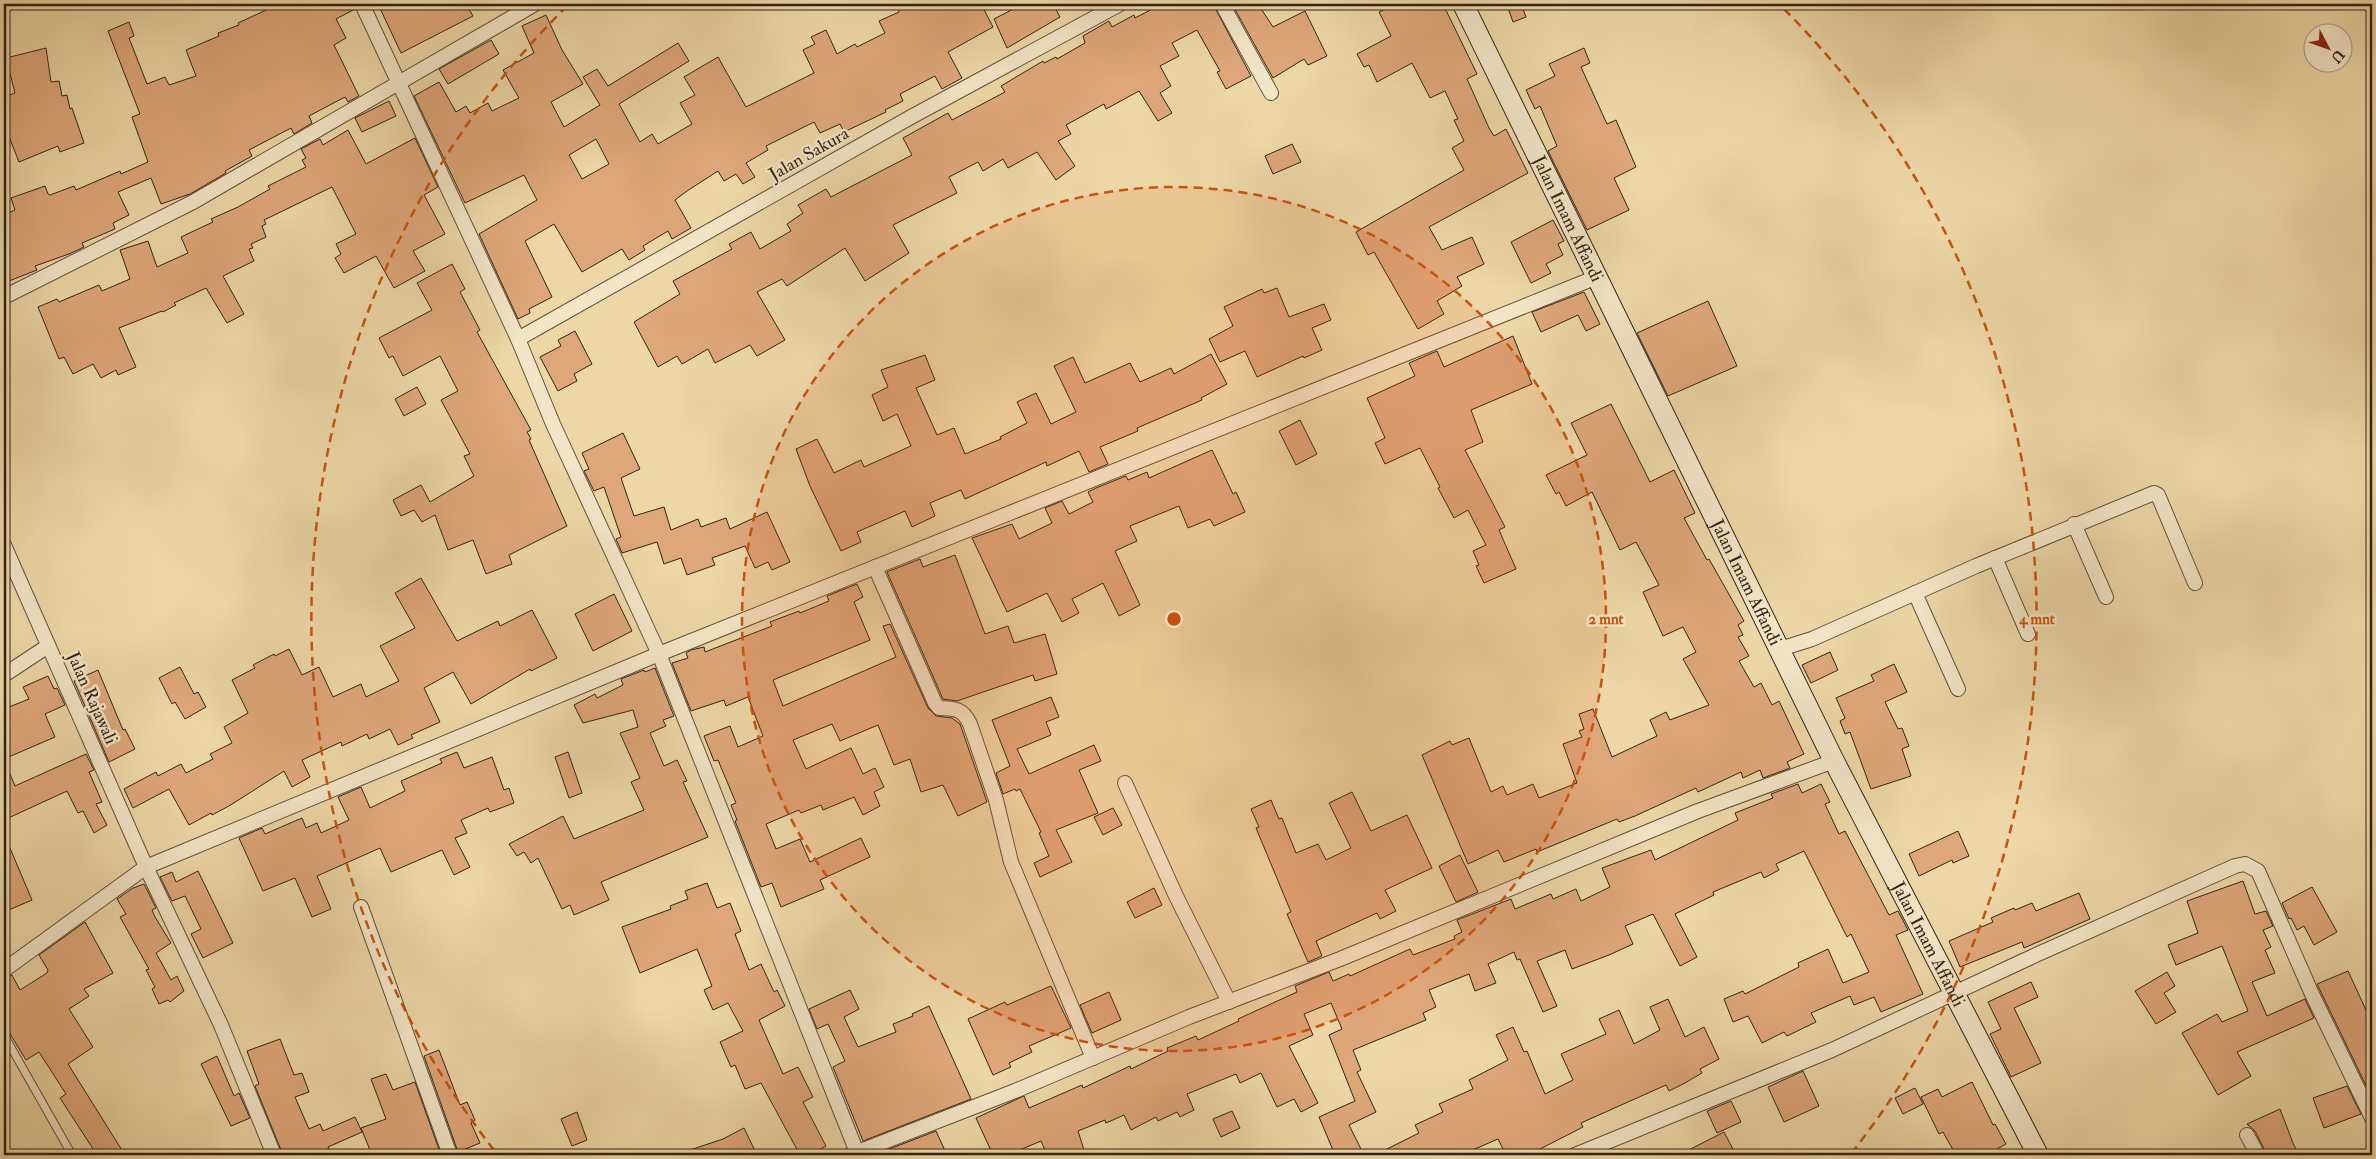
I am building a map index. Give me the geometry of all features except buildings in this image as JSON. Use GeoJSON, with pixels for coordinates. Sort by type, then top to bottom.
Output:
{"type":"FeatureCollection","features":[{"type":"Feature","properties":{"kind":"street"},"geometry":{"type":"LineString","coordinates":[[362,4],[518,339],[553,424],[659,654],[855,1154],[1698,811],[1834,760]]}},
{"type":"Feature","properties":{"kind":"street"},"geometry":{"type":"LineString","coordinates":[[4,297],[193,202],[535,4]]}},
{"type":"Feature","properties":{"kind":"street","name":"Jalan Sakura"},"geometry":{"type":"LineString","coordinates":[[518,339],[919,112],[1120,4]]}},
{"type":"Feature","properties":{"kind":"street"},"geometry":{"type":"LineString","coordinates":[[1222,4],[1271,93]]}},
{"type":"Feature","properties":{"kind":"street","name":"Jalan Imam Affandi"},"geometry":{"type":"LineString","coordinates":[[1463,4],[1834,760],[2038,1155]]}},
{"type":"Feature","properties":{"kind":"street"},"geometry":{"type":"LineString","coordinates":[[4,970],[146,867],[659,654],[1597,277]]}},
{"type":"Feature","properties":{"kind":"street"},"geometry":{"type":"LineString","coordinates":[[1780,649],[1812,639],[2074,524],[2154,493],[2158,495],[2195,583]]}},
{"type":"Feature","properties":{"kind":"street"},"geometry":{"type":"LineString","coordinates":[[2074,524],[2106,597]]}},
{"type":"Feature","properties":{"kind":"street","name":"Jalan Rajawali"},"geometry":{"type":"LineString","coordinates":[[4,545],[146,867],[221,1025],[274,1155]]}},
{"type":"Feature","properties":{"kind":"street"},"geometry":{"type":"LineString","coordinates":[[1995,558],[2028,634]]}},
{"type":"Feature","properties":{"kind":"street"},"geometry":{"type":"LineString","coordinates":[[875,567],[935,703],[939,708],[958,709],[965,714],[970,724],[996,800],[1011,862],[1093,1058]]}},
{"type":"Feature","properties":{"kind":"street"},"geometry":{"type":"LineString","coordinates":[[1916,593],[1958,690]]}},
{"type":"Feature","properties":{"kind":"street"},"geometry":{"type":"LineString","coordinates":[[4,675],[48,646]]}},
{"type":"Feature","properties":{"kind":"street"},"geometry":{"type":"LineString","coordinates":[[1125,783],[1176,896],[1229,1002]]}},
{"type":"Feature","properties":{"kind":"street"},"geometry":{"type":"LineString","coordinates":[[1575,1155],[1832,1050],[1955,992],[2235,866],[2250,865],[2258,872],[2312,994],[2372,1118]]}},
{"type":"Feature","properties":{"kind":"street"},"geometry":{"type":"LineString","coordinates":[[361,907],[450,1155]]}},
{"type":"Feature","properties":{"kind":"street"},"geometry":{"type":"LineString","coordinates":[[2247,1135],[2258,1155]]}},
{"type":"Feature","properties":{"kind":"lane"},"geometry":{"type":"LineString","coordinates":[[4,1035],[72,1155]]}}]}
